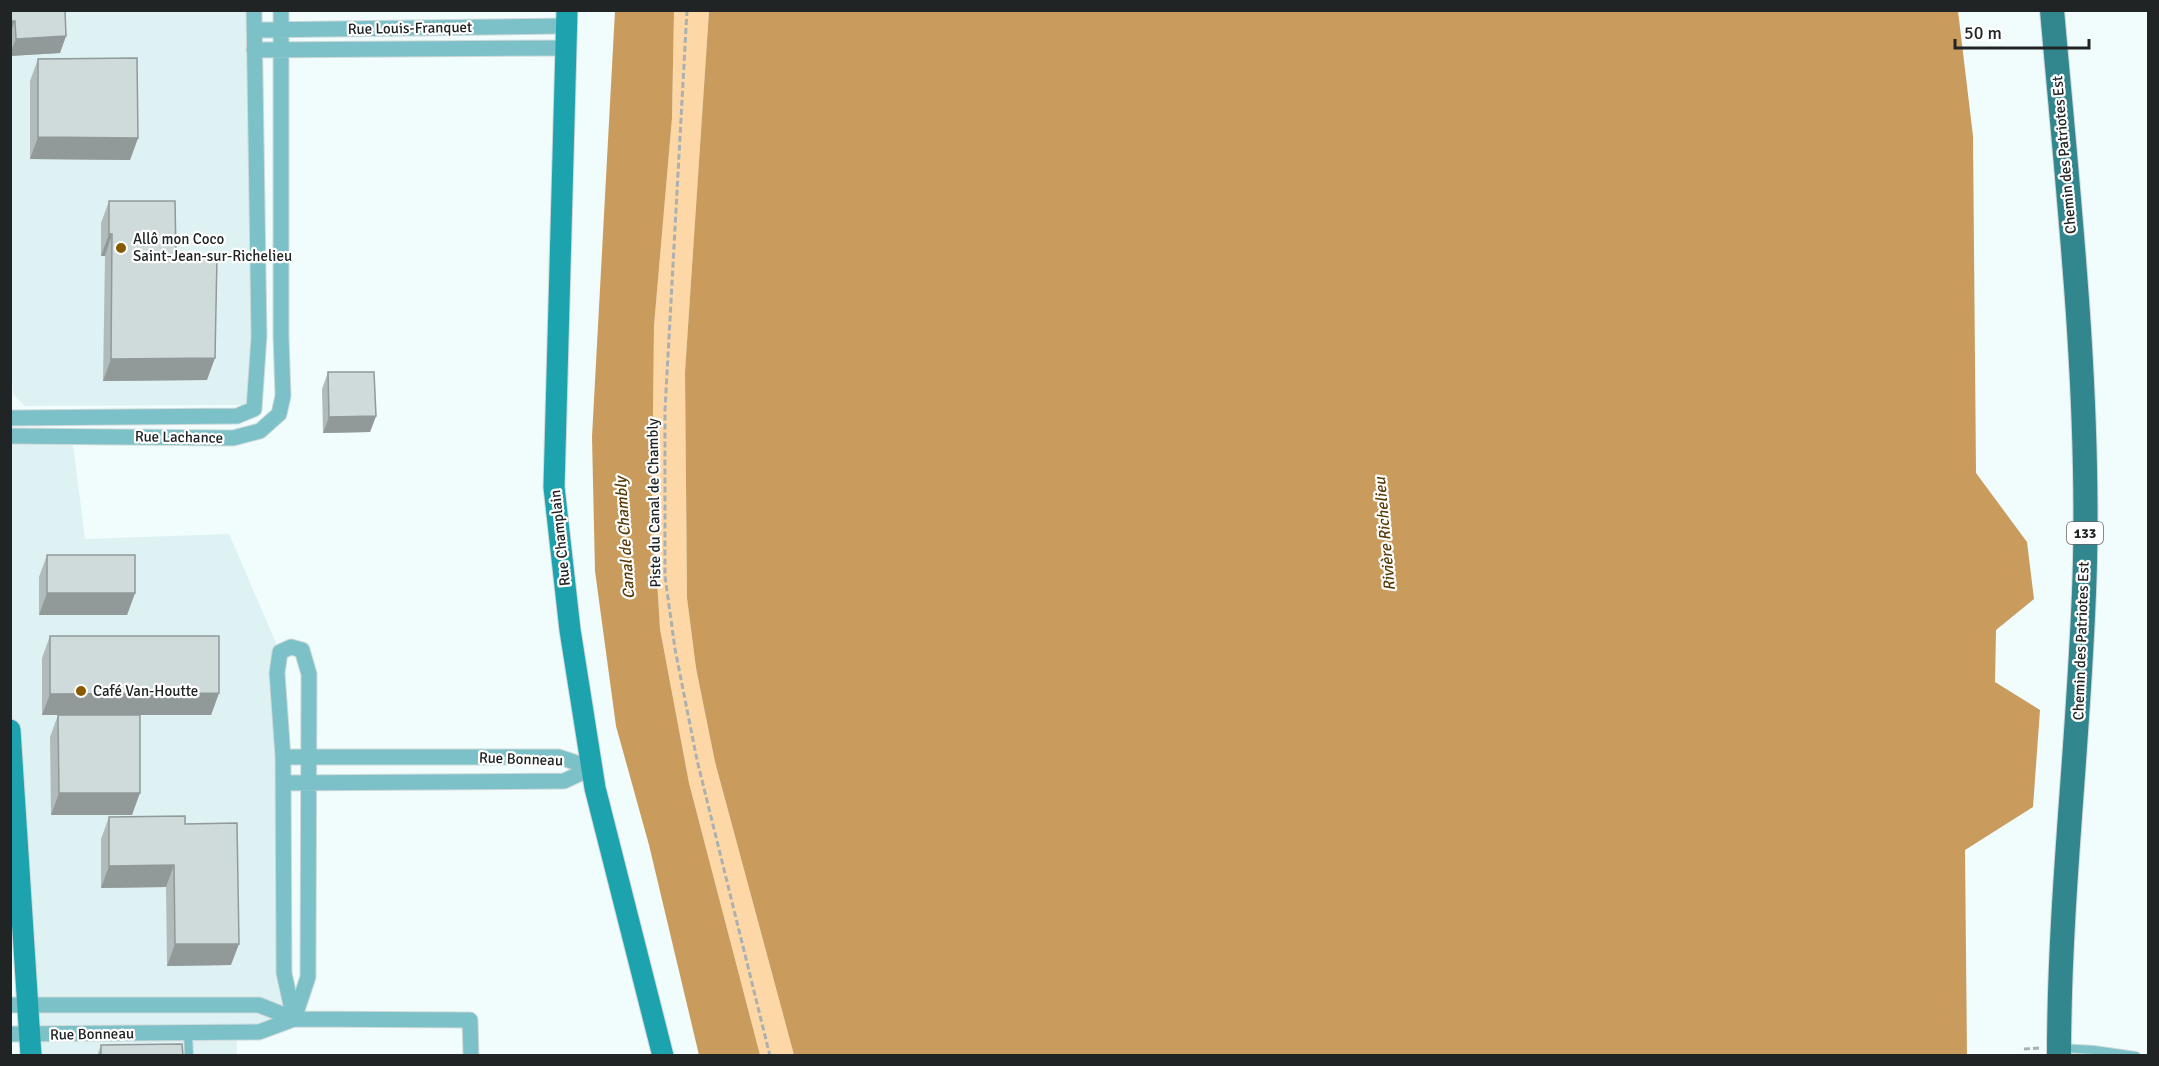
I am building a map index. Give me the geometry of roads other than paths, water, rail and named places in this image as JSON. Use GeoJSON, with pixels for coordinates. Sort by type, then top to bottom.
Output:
{"type":"FeatureCollection","features":[{"type":"Feature","properties":{"kind":"main road","name":"Chemin des Patriotes Est"},"geometry":{"type":"LineString","coordinates":[[2052,10],[2079,333],[2085,475],[2082,650],[2062,957],[2059,1052]]}},
{"type":"Feature","properties":{"kind":"street"},"geometry":{"type":"LineString","coordinates":[[254,10],[255,195],[259,336],[254,409]]}},
{"type":"Feature","properties":{"kind":"street"},"geometry":{"type":"LineString","coordinates":[[279,414],[283,396],[280,336],[280,10]]}},
{"type":"Feature","properties":{"kind":"street","name":"Rue Louis-Franquet"},"geometry":{"type":"LineString","coordinates":[[254,30],[567,18]]}},
{"type":"Feature","properties":{"kind":"street","name":"Rue Champlain"},"geometry":{"type":"LineString","coordinates":[[567,18],[554,487],[570,630],[595,788],[663,1056]]}},
{"type":"Feature","properties":{"kind":"street","name":"Rue Louis-Franquet"},"geometry":{"type":"LineString","coordinates":[[254,50],[566,48]]}},
{"type":"Feature","properties":{"kind":"street"},"geometry":{"type":"LineString","coordinates":[[255,195],[280,195]]}},
{"type":"Feature","properties":{"kind":"street"},"geometry":{"type":"LineString","coordinates":[[259,336],[280,336]]}},
{"type":"Feature","properties":{"kind":"street","name":"Rue Lachance"},"geometry":{"type":"LineString","coordinates":[[10,418],[237,416],[254,409],[279,414]]}},
{"type":"Feature","properties":{"kind":"street","name":"Rue Lachance"},"geometry":{"type":"LineString","coordinates":[[10,436],[232,438],[260,430],[279,414]]}},
{"type":"Feature","properties":{"kind":"street"},"geometry":{"type":"LineString","coordinates":[[72,418],[72,436]]}},
{"type":"Feature","properties":{"kind":"street"},"geometry":{"type":"LineString","coordinates":[[291,647],[302,650],[309,674],[308,977],[294,1019],[284,973],[283,757],[277,673],[280,652],[291,647]]}},
{"type":"Feature","properties":{"kind":"street"},"geometry":{"type":"LineString","coordinates":[[10,730],[19,1005],[24,1042]]}},
{"type":"Feature","properties":{"kind":"street","name":"Rue Bonneau"},"geometry":{"type":"LineString","coordinates":[[283,757],[559,757],[592,768]]}},
{"type":"Feature","properties":{"kind":"street","name":"Rue Bonneau"},"geometry":{"type":"LineString","coordinates":[[283,783],[564,781],[592,768]]}},
{"type":"Feature","properties":{"kind":"street"},"geometry":{"type":"LineString","coordinates":[[284,886],[309,885]]}},
{"type":"Feature","properties":{"kind":"street","name":"Rue Bonneau"},"geometry":{"type":"LineString","coordinates":[[19,1005],[259,1005],[294,1019]]}},
{"type":"Feature","properties":{"kind":"street"},"geometry":{"type":"LineString","coordinates":[[172,1005],[181,1033]]}},
{"type":"Feature","properties":{"kind":"street","name":"Rue Bonneau"},"geometry":{"type":"LineString","coordinates":[[24,1042],[181,1033],[259,1032],[294,1019],[470,1020],[471,1056]]}},
{"type":"Feature","properties":{"kind":"lane"},"geometry":{"type":"LineString","coordinates":[[181,1033],[189,1056]]}},
{"type":"Feature","properties":{"kind":"lane"},"geometry":{"type":"LineString","coordinates":[[2059,1052],[2094,1050],[2136,1056]]}},
{"type":"Feature","properties":{"kind":"water","name":"Canal de Chambly"},"geometry":{"type":"Polygon","coordinates":[[[615,11],[674,11],[672,118],[654,326],[652,497],[660,629],[689,783],[760,1055],[699,1055],[649,845],[616,726],[595,571],[592,437],[615,11]]]}},
{"type":"Feature","properties":{"kind":"water","name":"Rivière Richelieu"},"geometry":{"type":"Polygon","coordinates":[[[709,11],[1958,11],[1973,136],[1976,473],[2027,542],[2034,599],[1996,630],[1995,682],[2040,710],[2033,807],[1965,850],[1967,1055],[794,1055],[715,762],[696,668],[687,598],[685,372],[709,11]]]}},
{"type":"Feature","properties":{"kind":"place","name":"Allô mon Coco Saint-Jean-sur-Richelieu"},"geometry":{"type":"Point","coordinates":[121,248]}},
{"type":"Feature","properties":{"kind":"place","name":"Café Van-Houtte"},"geometry":{"type":"Point","coordinates":[81,691]}}]}
